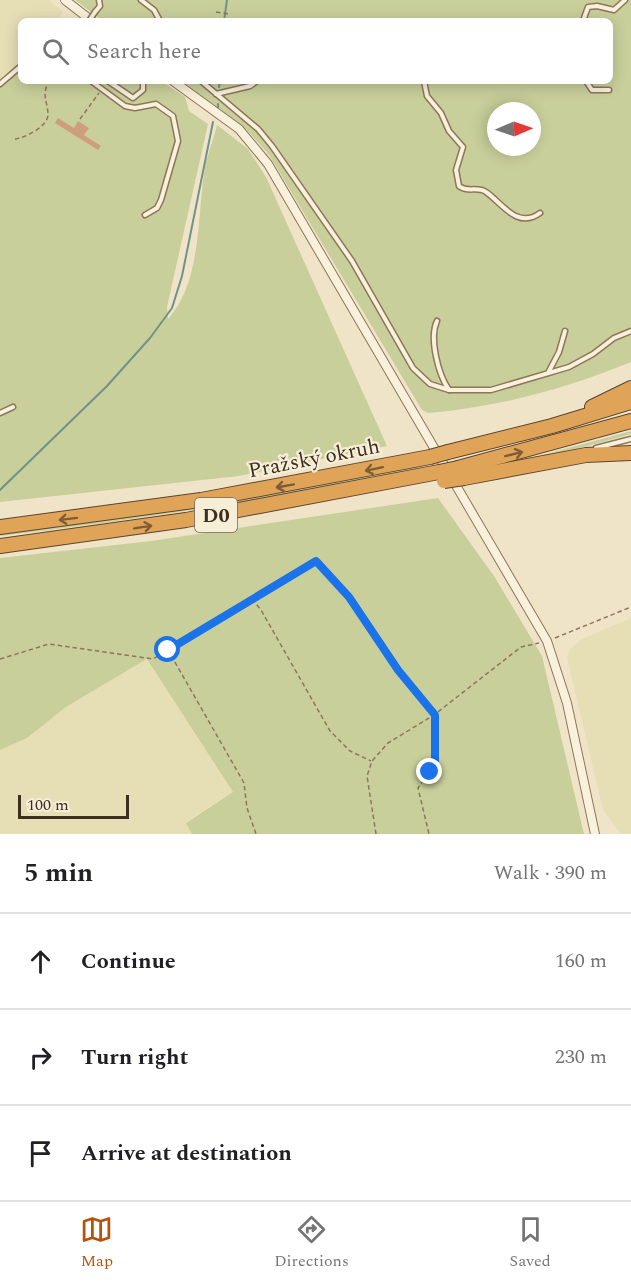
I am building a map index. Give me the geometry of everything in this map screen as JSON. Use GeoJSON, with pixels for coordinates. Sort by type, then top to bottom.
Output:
{"type":"FeatureCollection","features":[{"type":"Feature","properties":{"kind":"highway"},"geometry":{"type":"LineString","coordinates":[[552,426],[631,388]]}},
{"type":"Feature","properties":{"kind":"highway","name":"Pražský okruh"},"geometry":{"type":"LineString","coordinates":[[0,527],[210,499],[430,457],[552,426],[631,402]]}},
{"type":"Feature","properties":{"kind":"highway","name":"Pražský okruh"},"geometry":{"type":"LineString","coordinates":[[0,546],[125,530],[442,477],[631,422]]}},
{"type":"Feature","properties":{"kind":"highway"},"geometry":{"type":"LineString","coordinates":[[461,473],[586,455],[631,453]]}},
{"type":"Feature","properties":{"kind":"street"},"geometry":{"type":"LineString","coordinates":[[65,0],[86,18]]}},
{"type":"Feature","properties":{"kind":"street"},"geometry":{"type":"LineString","coordinates":[[177,84],[239,129],[268,164],[547,641],[567,703],[595,834]]}},
{"type":"Feature","properties":{"kind":"lane"},"geometry":{"type":"LineString","coordinates":[[92,18],[100,6],[99,0]]}},
{"type":"Feature","properties":{"kind":"lane"},"geometry":{"type":"LineString","coordinates":[[141,0],[154,10],[158,18]]}},
{"type":"Feature","properties":{"kind":"lane"},"geometry":{"type":"LineString","coordinates":[[584,18],[588,7],[597,6],[614,10],[625,0]]}},
{"type":"Feature","properties":{"kind":"lane"},"geometry":{"type":"LineString","coordinates":[[0,84],[18,69]]}},
{"type":"Feature","properties":{"kind":"lane"},"geometry":{"type":"LineString","coordinates":[[95,84],[130,108],[151,104],[160,105],[169,111],[175,120],[178,141],[160,205],[145,215]]}},
{"type":"Feature","properties":{"kind":"lane"},"geometry":{"type":"LineString","coordinates":[[112,84],[133,98],[143,90],[142,84]]}},
{"type":"Feature","properties":{"kind":"lane"},"geometry":{"type":"LineString","coordinates":[[204,84],[258,129],[272,146],[352,261],[413,368],[430,384],[448,390],[491,390],[580,362],[606,342],[631,331]]}},
{"type":"Feature","properties":{"kind":"lane"},"geometry":{"type":"LineString","coordinates":[[216,94],[253,84]]}},
{"type":"Feature","properties":{"kind":"lane"},"geometry":{"type":"LineString","coordinates":[[425,84],[427,96],[441,113],[449,131],[463,147],[456,170],[459,186],[466,190],[486,192],[511,214],[530,217],[540,213]]}},
{"type":"Feature","properties":{"kind":"lane"},"geometry":{"type":"LineString","coordinates":[[588,84],[592,90],[609,90]]}},
{"type":"Feature","properties":{"kind":"lane"},"geometry":{"type":"LineString","coordinates":[[437,321],[433,337],[441,376],[448,390]]}},
{"type":"Feature","properties":{"kind":"lane"},"geometry":{"type":"LineString","coordinates":[[549,373],[559,352],[565,331]]}},
{"type":"Feature","properties":{"kind":"lane"},"geometry":{"type":"LineString","coordinates":[[0,413],[13,407]]}},
{"type":"Feature","properties":{"kind":"lane"},"geometry":{"type":"LineString","coordinates":[[461,473],[631,439]]}},
{"type":"Feature","properties":{"kind":"path"},"geometry":{"type":"LineString","coordinates":[[216,12],[229,13]]}},
{"type":"Feature","properties":{"kind":"path"},"geometry":{"type":"LineString","coordinates":[[15,139],[24,137],[46,121],[48,115],[44,96],[47,84]]}},
{"type":"Feature","properties":{"kind":"path"},"geometry":{"type":"LineString","coordinates":[[80,119],[102,90]]}},
{"type":"Feature","properties":{"kind":"path"},"geometry":{"type":"LineString","coordinates":[[0,659],[49,644],[153,658],[316,561],[349,597],[398,670],[435,715],[435,762],[418,788],[429,834]]}},
{"type":"Feature","properties":{"kind":"path"},"geometry":{"type":"LineString","coordinates":[[252,599],[261,609],[330,731],[350,751],[372,761]]}},
{"type":"Feature","properties":{"kind":"path"},"geometry":{"type":"LineString","coordinates":[[375,834],[367,776],[372,761],[388,743],[435,715],[521,647],[547,641],[631,607]]}},
{"type":"Feature","properties":{"kind":"path"},"geometry":{"type":"LineString","coordinates":[[168,650],[244,783],[247,808],[255,834]]}},
{"type":"Feature","properties":{"kind":"shaded area"},"geometry":{"type":"Polygon","coordinates":[[[0,0],[49,0],[63,12],[58,18],[18,18],[18,65],[0,81],[0,0]]]}},
{"type":"Feature","properties":{"kind":"shaded area"},"geometry":{"type":"Polygon","coordinates":[[[631,618],[631,834],[621,834],[603,810],[567,658],[569,650],[582,639],[631,618]]]}},
{"type":"Feature","properties":{"kind":"shaded area"},"geometry":{"type":"Polygon","coordinates":[[[148,659],[233,792],[186,822],[192,834],[0,834],[0,750],[27,738],[66,707],[148,659]]]}},
{"type":"Feature","properties":{"kind":"green space"},"geometry":{"type":"Polygon","coordinates":[[[75,0],[631,0],[631,362],[581,381],[506,401],[428,413],[422,410],[269,155],[246,129],[185,84],[613,84],[613,18],[99,18],[75,0]]]}},
{"type":"Feature","properties":{"kind":"green space"},"geometry":{"type":"Polygon","coordinates":[[[18,65],[18,84],[166,84],[185,97],[189,111],[208,124],[167,307],[168,319],[179,304],[192,270],[205,168],[217,125],[248,149],[266,177],[387,446],[239,476],[0,502],[0,81],[18,65]]]}},
{"type":"Feature","properties":{"kind":"green space"},"geometry":{"type":"Polygon","coordinates":[[[631,431],[631,434],[573,450],[531,458],[631,431]]]}},
{"type":"Feature","properties":{"kind":"green space"},"geometry":{"type":"Polygon","coordinates":[[[429,462],[430,464],[393,475],[335,486],[173,513],[0,536],[0,532],[429,462]]]}},
{"type":"Feature","properties":{"kind":"green space"},"geometry":{"type":"Polygon","coordinates":[[[438,498],[494,576],[542,656],[584,834],[192,834],[186,823],[233,792],[147,659],[66,707],[27,738],[0,750],[0,558],[151,541],[438,498]]]}},
{"type":"Feature","properties":{"kind":"building"},"geometry":{"type":"Polygon","coordinates":[[[58,118],[74,128],[78,121],[89,128],[84,135],[101,146],[98,150],[55,123],[58,118]]]}},
{"type":"Feature","properties":{"kind":"waterway"},"geometry":{"type":"LineString","coordinates":[[224,18],[227,0]]}},
{"type":"Feature","properties":{"kind":"waterway"},"geometry":{"type":"LineString","coordinates":[[0,490],[107,386],[150,338],[172,308],[182,276],[213,122]]}},
{"type":"Feature","properties":{"kind":"route"},"geometry":{"type":"LineString","coordinates":[[168,650],[316,561],[349,597],[398,670],[435,715],[435,762],[430,772]]}}]}
